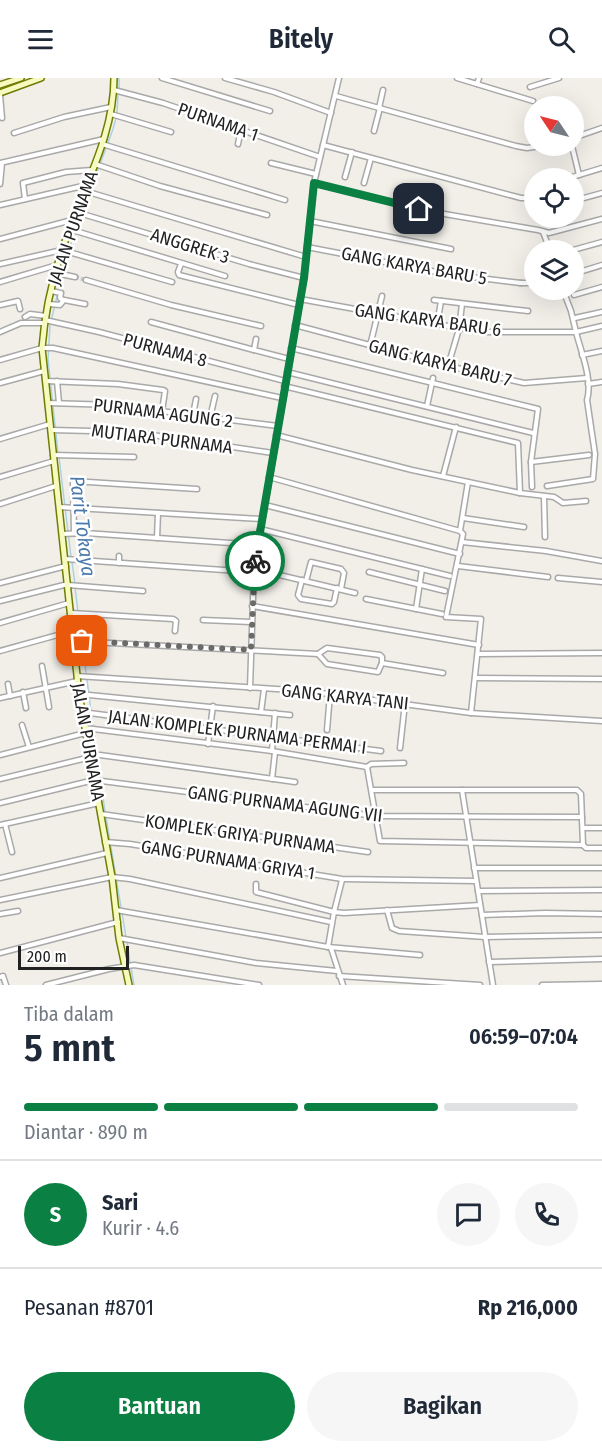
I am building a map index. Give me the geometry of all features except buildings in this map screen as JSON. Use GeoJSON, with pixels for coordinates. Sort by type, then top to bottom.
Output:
{"type":"FeatureCollection","features":[{"type":"Feature","properties":{"kind":"street"},"geometry":{"type":"LineString","coordinates":[[0,85],[21,78]]}},
{"type":"Feature","properties":{"kind":"street"},"geometry":{"type":"LineString","coordinates":[[2,118],[0,94],[41,78]]}},
{"type":"Feature","properties":{"kind":"street","name":"JALAN PURNAMA"},"geometry":{"type":"LineString","coordinates":[[114,78],[118,91],[112,107],[113,115],[97,167],[73,219],[58,265],[45,320],[43,348],[44,371],[51,381],[54,403],[56,486],[78,678],[86,730],[94,756],[107,854],[115,877],[118,922],[124,940],[129,985]]}},
{"type":"Feature","properties":{"kind":"street"},"geometry":{"type":"LineString","coordinates":[[162,78],[270,111]]}},
{"type":"Feature","properties":{"kind":"street"},"geometry":{"type":"LineString","coordinates":[[225,78],[277,93],[331,113]]}},
{"type":"Feature","properties":{"kind":"street"},"geometry":{"type":"LineString","coordinates":[[250,688],[254,570],[286,372],[304,278],[314,183],[339,78]]}},
{"type":"Feature","properties":{"kind":"street"},"geometry":{"type":"LineString","coordinates":[[457,78],[524,98]]}},
{"type":"Feature","properties":{"kind":"street"},"geometry":{"type":"LineString","coordinates":[[477,84],[479,78]]}},
{"type":"Feature","properties":{"kind":"street"},"geometry":{"type":"LineString","coordinates":[[530,87],[559,78]]}},
{"type":"Feature","properties":{"kind":"street"},"geometry":{"type":"LineString","coordinates":[[374,131],[383,90]]}},
{"type":"Feature","properties":{"kind":"street","name":"PURNAMA 1"},"geometry":{"type":"LineString","coordinates":[[118,91],[242,129],[320,157]]}},
{"type":"Feature","properties":{"kind":"street"},"geometry":{"type":"LineString","coordinates":[[336,96],[524,147]]}},
{"type":"Feature","properties":{"kind":"street"},"geometry":{"type":"LineString","coordinates":[[14,134],[64,117],[112,107]]}},
{"type":"Feature","properties":{"kind":"street"},"geometry":{"type":"LineString","coordinates":[[113,115],[171,132]]}},
{"type":"Feature","properties":{"kind":"street"},"geometry":{"type":"LineString","coordinates":[[584,134],[602,128]]}},
{"type":"Feature","properties":{"kind":"street"},"geometry":{"type":"LineString","coordinates":[[238,144],[242,129]]}},
{"type":"Feature","properties":{"kind":"street"},"geometry":{"type":"LineString","coordinates":[[0,184],[1,163],[103,142],[285,200]]}},
{"type":"Feature","properties":{"kind":"street"},"geometry":{"type":"LineString","coordinates":[[323,144],[524,198]]}},
{"type":"Feature","properties":{"kind":"street"},"geometry":{"type":"LineString","coordinates":[[345,177],[352,152]]}},
{"type":"Feature","properties":{"kind":"street"},"geometry":{"type":"LineString","coordinates":[[364,183],[371,158]]}},
{"type":"Feature","properties":{"kind":"street"},"geometry":{"type":"LineString","coordinates":[[271,163],[316,174]]}},
{"type":"Feature","properties":{"kind":"street"},"geometry":{"type":"LineString","coordinates":[[25,199],[23,183],[97,167],[267,215]]}},
{"type":"Feature","properties":{"kind":"street"},"geometry":{"type":"LineString","coordinates":[[584,173],[602,168]]}},
{"type":"Feature","properties":{"kind":"street"},"geometry":{"type":"LineString","coordinates":[[314,183],[427,211],[549,233],[602,219]]}},
{"type":"Feature","properties":{"kind":"street"},"geometry":{"type":"LineString","coordinates":[[0,205],[86,190],[306,257]]}},
{"type":"Feature","properties":{"kind":"street"},"geometry":{"type":"LineString","coordinates":[[584,198],[602,193]]}},
{"type":"Feature","properties":{"kind":"street","name":"ANGGREK 3"},"geometry":{"type":"LineString","coordinates":[[77,212],[249,264],[304,278]]}},
{"type":"Feature","properties":{"kind":"street"},"geometry":{"type":"LineString","coordinates":[[0,239],[73,219]]}},
{"type":"Feature","properties":{"kind":"street"},"geometry":{"type":"LineString","coordinates":[[310,221],[451,249]]}},
{"type":"Feature","properties":{"kind":"street"},"geometry":{"type":"LineString","coordinates":[[70,230],[225,276]]}},
{"type":"Feature","properties":{"kind":"street"},"geometry":{"type":"LineString","coordinates":[[542,231],[546,240]]}},
{"type":"Feature","properties":{"kind":"street"},"geometry":{"type":"LineString","coordinates":[[584,247],[602,242]]}},
{"type":"Feature","properties":{"kind":"street","name":"GANG KARYA BARU 5"},"geometry":{"type":"LineString","coordinates":[[307,247],[447,274],[524,283]]}},
{"type":"Feature","properties":{"kind":"street"},"geometry":{"type":"LineString","coordinates":[[0,264],[63,250],[172,282]]}},
{"type":"Feature","properties":{"kind":"street"},"geometry":{"type":"LineString","coordinates":[[180,264],[178,274],[299,305]]}},
{"type":"Feature","properties":{"kind":"street"},"geometry":{"type":"LineString","coordinates":[[0,282],[58,265]]}},
{"type":"Feature","properties":{"kind":"street"},"geometry":{"type":"LineString","coordinates":[[584,271],[602,265]]}},
{"type":"Feature","properties":{"kind":"street"},"geometry":{"type":"LineString","coordinates":[[57,273],[75,278]]}},
{"type":"Feature","properties":{"kind":"street"},"geometry":{"type":"LineString","coordinates":[[86,280],[171,305],[261,326]]}},
{"type":"Feature","properties":{"kind":"street"},"geometry":{"type":"LineString","coordinates":[[584,293],[602,287]]}},
{"type":"Feature","properties":{"kind":"street"},"geometry":{"type":"LineString","coordinates":[[52,291],[59,292],[63,300]]}},
{"type":"Feature","properties":{"kind":"street"},"geometry":{"type":"LineString","coordinates":[[370,346],[382,296]]}},
{"type":"Feature","properties":{"kind":"street","name":"GANG KARYA BARU 6"},"geometry":{"type":"LineString","coordinates":[[300,299],[459,329],[491,332],[576,332],[602,326]]}},
{"type":"Feature","properties":{"kind":"street"},"geometry":{"type":"LineString","coordinates":[[49,304],[60,305],[63,300]]}},
{"type":"Feature","properties":{"kind":"street"},"geometry":{"type":"LineString","coordinates":[[63,300],[85,304]]}},
{"type":"Feature","properties":{"kind":"street"},"geometry":{"type":"LineString","coordinates":[[434,300],[528,311]]}},
{"type":"Feature","properties":{"kind":"street"},"geometry":{"type":"LineString","coordinates":[[547,486],[593,479],[596,454],[587,400],[589,394],[587,378],[566,300]]}},
{"type":"Feature","properties":{"kind":"street"},"geometry":{"type":"LineString","coordinates":[[0,305],[18,301],[20,309]]}},
{"type":"Feature","properties":{"kind":"street"},"geometry":{"type":"LineString","coordinates":[[437,325],[441,301]]}},
{"type":"Feature","properties":{"kind":"street"},"geometry":{"type":"LineString","coordinates":[[448,366],[459,329],[462,304]]}},
{"type":"Feature","properties":{"kind":"street"},"geometry":{"type":"LineString","coordinates":[[574,318],[602,312]]}},
{"type":"Feature","properties":{"kind":"street"},"geometry":{"type":"LineString","coordinates":[[26,317],[30,314],[45,320]]}},
{"type":"Feature","properties":{"kind":"street"},"geometry":{"type":"LineString","coordinates":[[0,332],[21,323],[45,320]]}},
{"type":"Feature","properties":{"kind":"street","name":"PURNAMA 8"},"geometry":{"type":"LineString","coordinates":[[45,320],[422,420],[518,443],[520,493]]}},
{"type":"Feature","properties":{"kind":"street"},"geometry":{"type":"LineString","coordinates":[[151,321],[289,358]]}},
{"type":"Feature","properties":{"kind":"street","name":"GANG KARYA BARU 7"},"geometry":{"type":"LineString","coordinates":[[295,325],[448,366],[529,384],[587,378]]}},
{"type":"Feature","properties":{"kind":"street"},"geometry":{"type":"LineString","coordinates":[[254,350],[256,339]]}},
{"type":"Feature","properties":{"kind":"street"},"geometry":{"type":"LineString","coordinates":[[0,360],[43,348],[53,348],[282,398]]}},
{"type":"Feature","properties":{"kind":"street"},"geometry":{"type":"LineString","coordinates":[[291,348],[433,380],[538,409],[533,433],[532,487]]}},
{"type":"Feature","properties":{"kind":"street"},"geometry":{"type":"LineString","coordinates":[[582,356],[602,351]]}},
{"type":"Feature","properties":{"kind":"street"},"geometry":{"type":"LineString","coordinates":[[0,383],[44,371]]}},
{"type":"Feature","properties":{"kind":"street"},"geometry":{"type":"LineString","coordinates":[[286,372],[533,433]]}},
{"type":"Feature","properties":{"kind":"street"},"geometry":{"type":"LineString","coordinates":[[427,406],[433,380]]}},
{"type":"Feature","properties":{"kind":"street"},"geometry":{"type":"LineString","coordinates":[[54,403],[51,381],[118,384],[165,391],[162,411]]}},
{"type":"Feature","properties":{"kind":"street"},"geometry":{"type":"LineString","coordinates":[[588,384],[602,382]]}},
{"type":"Feature","properties":{"kind":"street"},"geometry":{"type":"LineString","coordinates":[[210,418],[215,396]]}},
{"type":"Feature","properties":{"kind":"street"},"geometry":{"type":"LineString","coordinates":[[193,415],[196,399]]}},
{"type":"Feature","properties":{"kind":"street","name":"PURNAMA AGUNG 2"},"geometry":{"type":"LineString","coordinates":[[54,403],[114,405],[278,426]]}},
{"type":"Feature","properties":{"kind":"street"},"geometry":{"type":"LineString","coordinates":[[443,476],[456,427]]}},
{"type":"Feature","properties":{"kind":"street","name":"MUTIARA PURNAMA"},"geometry":{"type":"LineString","coordinates":[[0,439],[53,428],[132,432],[273,453]]}},
{"type":"Feature","properties":{"kind":"street"},"geometry":{"type":"LineString","coordinates":[[276,435],[468,482],[520,493],[554,497],[563,503],[586,501]]}},
{"type":"Feature","properties":{"kind":"street"},"geometry":{"type":"LineString","coordinates":[[0,477],[63,455],[134,457]]}},
{"type":"Feature","properties":{"kind":"street"},"geometry":{"type":"LineString","coordinates":[[531,462],[589,455]]}},
{"type":"Feature","properties":{"kind":"street"},"geometry":{"type":"LineString","coordinates":[[269,477],[463,533],[446,618],[481,618],[471,713]]}},
{"type":"Feature","properties":{"kind":"street"},"geometry":{"type":"LineString","coordinates":[[72,533],[70,507],[74,480],[197,489]]}},
{"type":"Feature","properties":{"kind":"street"},"geometry":{"type":"LineString","coordinates":[[460,531],[468,482]]}},
{"type":"Feature","properties":{"kind":"street"},"geometry":{"type":"LineString","coordinates":[[0,504],[56,486]]}},
{"type":"Feature","properties":{"kind":"street"},"geometry":{"type":"LineString","coordinates":[[544,497],[545,537]]}},
{"type":"Feature","properties":{"kind":"street"},"geometry":{"type":"LineString","coordinates":[[265,506],[460,555]]}},
{"type":"Feature","properties":{"kind":"street"},"geometry":{"type":"LineString","coordinates":[[60,507],[262,519]]}},
{"type":"Feature","properties":{"kind":"street"},"geometry":{"type":"LineString","coordinates":[[157,538],[158,513]]}},
{"type":"Feature","properties":{"kind":"street"},"geometry":{"type":"LineString","coordinates":[[463,518],[524,527]]}},
{"type":"Feature","properties":{"kind":"street"},"geometry":{"type":"LineString","coordinates":[[261,530],[450,576]]}},
{"type":"Feature","properties":{"kind":"street"},"geometry":{"type":"LineString","coordinates":[[63,534],[258,545]]}},
{"type":"Feature","properties":{"kind":"street"},"geometry":{"type":"LineString","coordinates":[[462,542],[546,551],[602,561]]}},
{"type":"Feature","properties":{"kind":"street"},"geometry":{"type":"LineString","coordinates":[[119,556],[119,562]]}},
{"type":"Feature","properties":{"kind":"street"},"geometry":{"type":"LineString","coordinates":[[66,559],[254,570],[355,593]]}},
{"type":"Feature","properties":{"kind":"street"},"geometry":{"type":"LineString","coordinates":[[311,562],[341,569],[344,573],[332,604],[301,599],[298,595],[304,580],[311,562]]}},
{"type":"Feature","properties":{"kind":"street"},"geometry":{"type":"LineString","coordinates":[[0,584],[66,566]]}},
{"type":"Feature","properties":{"kind":"street"},"geometry":{"type":"LineString","coordinates":[[458,566],[548,578]]}},
{"type":"Feature","properties":{"kind":"street"},"geometry":{"type":"LineString","coordinates":[[416,609],[422,569]]}},
{"type":"Feature","properties":{"kind":"street"},"geometry":{"type":"LineString","coordinates":[[369,572],[445,591]]}},
{"type":"Feature","properties":{"kind":"street"},"geometry":{"type":"LineString","coordinates":[[558,578],[602,582]]}},
{"type":"Feature","properties":{"kind":"street"},"geometry":{"type":"LineString","coordinates":[[0,601],[69,585],[143,591]]}},
{"type":"Feature","properties":{"kind":"street"},"geometry":{"type":"LineString","coordinates":[[366,598],[442,614]]}},
{"type":"Feature","properties":{"kind":"street"},"geometry":{"type":"LineString","coordinates":[[0,624],[70,603]]}},
{"type":"Feature","properties":{"kind":"street"},"geometry":{"type":"LineString","coordinates":[[252,606],[479,645]]}},
{"type":"Feature","properties":{"kind":"street"},"geometry":{"type":"LineString","coordinates":[[72,613],[173,619],[176,621],[175,630]]}},
{"type":"Feature","properties":{"kind":"street"},"geometry":{"type":"LineString","coordinates":[[203,620],[251,622]]}},
{"type":"Feature","properties":{"kind":"street"},"geometry":{"type":"LineString","coordinates":[[0,651],[72,631]]}},
{"type":"Feature","properties":{"kind":"street"},"geometry":{"type":"LineString","coordinates":[[74,641],[318,654],[329,648],[380,655],[382,663],[378,672],[327,664],[318,654]]}},
{"type":"Feature","properties":{"kind":"street"},"geometry":{"type":"LineString","coordinates":[[478,654],[602,653]]}},
{"type":"Feature","properties":{"kind":"street"},"geometry":{"type":"LineString","coordinates":[[382,663],[443,673]]}},
{"type":"Feature","properties":{"kind":"street"},"geometry":{"type":"LineString","coordinates":[[42,666],[49,707]]}},
{"type":"Feature","properties":{"kind":"street","name":"GANG KARYA TANI"},"geometry":{"type":"LineString","coordinates":[[0,698],[87,676],[330,694],[471,713],[602,721]]}},
{"type":"Feature","properties":{"kind":"street"},"geometry":{"type":"LineString","coordinates":[[476,678],[602,680]]}},
{"type":"Feature","properties":{"kind":"street"},"geometry":{"type":"LineString","coordinates":[[8,684],[9,696]]}},
{"type":"Feature","properties":{"kind":"street"},"geometry":{"type":"LineString","coordinates":[[261,712],[264,689]]}},
{"type":"Feature","properties":{"kind":"street"},"geometry":{"type":"LineString","coordinates":[[23,692],[26,708]]}},
{"type":"Feature","properties":{"kind":"street"},"geometry":{"type":"LineString","coordinates":[[81,694],[290,715]]}},
{"type":"Feature","properties":{"kind":"street"},"geometry":{"type":"LineString","coordinates":[[327,730],[330,694]]}},
{"type":"Feature","properties":{"kind":"street"},"geometry":{"type":"LineString","coordinates":[[400,748],[405,703]]}},
{"type":"Feature","properties":{"kind":"street"},"geometry":{"type":"LineString","coordinates":[[208,744],[208,729],[213,706]]}},
{"type":"Feature","properties":{"kind":"street","name":"JALAN KOMPLEK PURNAMA PERMAI I"},"geometry":{"type":"LineString","coordinates":[[84,712],[381,751]]}},
{"type":"Feature","properties":{"kind":"street"},"geometry":{"type":"LineString","coordinates":[[272,779],[272,737],[275,713]]}},
{"type":"Feature","properties":{"kind":"street"},"geometry":{"type":"LineString","coordinates":[[22,725],[29,747]]}},
{"type":"Feature","properties":{"kind":"street"},"geometry":{"type":"LineString","coordinates":[[0,755],[86,730],[95,730],[273,751],[367,767],[371,764],[404,764]]}},
{"type":"Feature","properties":{"kind":"street"},"geometry":{"type":"LineString","coordinates":[[2,778],[94,756],[295,782]]}},
{"type":"Feature","properties":{"kind":"street"},"geometry":{"type":"LineString","coordinates":[[367,767],[380,841],[583,844],[586,848],[602,849]]}},
{"type":"Feature","properties":{"kind":"street"},"geometry":{"type":"LineString","coordinates":[[0,803],[96,780]]}},
{"type":"Feature","properties":{"kind":"street","name":"GANG PURNAMA AGUNG VII"},"geometry":{"type":"LineString","coordinates":[[96,780],[375,816],[582,817]]}},
{"type":"Feature","properties":{"kind":"street"},"geometry":{"type":"LineString","coordinates":[[372,790],[577,790],[582,794],[583,844]]}},
{"type":"Feature","properties":{"kind":"street"},"geometry":{"type":"LineString","coordinates":[[462,790],[493,985]]}},
{"type":"Feature","properties":{"kind":"street"},"geometry":{"type":"LineString","coordinates":[[12,852],[3,824],[99,803]]}},
{"type":"Feature","properties":{"kind":"street","name":"KOMPLEK GRIYA PURNAMA"},"geometry":{"type":"LineString","coordinates":[[102,814],[368,852]]}},
{"type":"Feature","properties":{"kind":"street"},"geometry":{"type":"LineString","coordinates":[[583,828],[602,828]]}},
{"type":"Feature","properties":{"kind":"street","name":"GANG PURNAMA GRIYA 1"},"geometry":{"type":"LineString","coordinates":[[105,842],[342,879],[476,881]]}},
{"type":"Feature","properties":{"kind":"street"},"geometry":{"type":"LineString","coordinates":[[0,878],[107,854]]}},
{"type":"Feature","properties":{"kind":"street"},"geometry":{"type":"LineString","coordinates":[[474,868],[602,868]]}},
{"type":"Feature","properties":{"kind":"street"},"geometry":{"type":"LineString","coordinates":[[0,900],[115,877],[331,922]]}},
{"type":"Feature","properties":{"kind":"street"},"geometry":{"type":"LineString","coordinates":[[342,879],[327,947],[343,985]]}},
{"type":"Feature","properties":{"kind":"street"},"geometry":{"type":"LineString","coordinates":[[256,884],[256,892],[334,912],[480,905]]}},
{"type":"Feature","properties":{"kind":"street"},"geometry":{"type":"LineString","coordinates":[[478,891],[602,890]]}},
{"type":"Feature","properties":{"kind":"street"},"geometry":{"type":"LineString","coordinates":[[117,910],[327,947],[420,955]]}},
{"type":"Feature","properties":{"kind":"street"},"geometry":{"type":"LineString","coordinates":[[387,910],[392,928],[396,931],[485,937],[602,935]]}},
{"type":"Feature","properties":{"kind":"street"},"geometry":{"type":"LineString","coordinates":[[0,914],[18,911]]}},
{"type":"Feature","properties":{"kind":"street"},"geometry":{"type":"LineString","coordinates":[[482,915],[602,914]]}},
{"type":"Feature","properties":{"kind":"street"},"geometry":{"type":"LineString","coordinates":[[0,952],[118,922]]}},
{"type":"Feature","properties":{"kind":"street"},"geometry":{"type":"LineString","coordinates":[[124,940],[256,963],[437,983],[480,985]]}},
{"type":"Feature","properties":{"kind":"street"},"geometry":{"type":"LineString","coordinates":[[489,962],[602,959]]}},
{"type":"Feature","properties":{"kind":"street"},"geometry":{"type":"LineString","coordinates":[[46,985],[59,984],[134,965],[259,985]]}},
{"type":"Feature","properties":{"kind":"street"},"geometry":{"type":"LineString","coordinates":[[0,977],[3,976],[6,985]]}},
{"type":"Feature","properties":{"kind":"street"},"geometry":{"type":"LineString","coordinates":[[542,985],[602,984]]}},
{"type":"Feature","properties":{"kind":"waterway","name":"Parit Tokaya"},"geometry":{"type":"LineString","coordinates":[[119,78],[119,89]]}},
{"type":"Feature","properties":{"kind":"waterway","name":"Parit Tokaya"},"geometry":{"type":"LineString","coordinates":[[117,113],[118,94]]}},
{"type":"Feature","properties":{"kind":"waterway","name":"Parit Tokaya"},"geometry":{"type":"LineString","coordinates":[[76,229],[116,118]]}},
{"type":"Feature","properties":{"kind":"waterway","name":"Parit Tokaya"},"geometry":{"type":"LineString","coordinates":[[63,272],[74,233]]}},
{"type":"Feature","properties":{"kind":"waterway","name":"Parit Tokaya"},"geometry":{"type":"LineString","coordinates":[[58,453],[48,359],[50,325],[62,276]]}},
{"type":"Feature","properties":{"kind":"waterway","name":"Parit Tokaya"},"geometry":{"type":"LineString","coordinates":[[59,457],[71,557]]}},
{"type":"Feature","properties":{"kind":"waterway","name":"Parit Tokaya"},"geometry":{"type":"LineString","coordinates":[[72,562],[75,584]]}},
{"type":"Feature","properties":{"kind":"waterway","name":"Parit Tokaya"},"geometry":{"type":"LineString","coordinates":[[75,588],[93,726]]}},
{"type":"Feature","properties":{"kind":"waterway","name":"Parit Tokaya"},"geometry":{"type":"LineString","coordinates":[[94,731],[105,812]]}},
{"type":"Feature","properties":{"kind":"waterway","name":"Parit Tokaya"},"geometry":{"type":"LineString","coordinates":[[106,817],[126,937]]}},
{"type":"Feature","properties":{"kind":"waterway","name":"Parit Tokaya"},"geometry":{"type":"LineString","coordinates":[[127,941],[130,963]]}},
{"type":"Feature","properties":{"kind":"waterway","name":"Parit Tokaya"},"geometry":{"type":"LineString","coordinates":[[131,968],[134,985]]}},
{"type":"Feature","properties":{"kind":"tunnel"},"geometry":{"type":"LineString","coordinates":[[75,277],[86,280]]}},
{"type":"Feature","properties":{"kind":"way so far"},"geometry":{"type":"LineString","coordinates":[[82,641],[251,650],[255,561]]}},
{"type":"Feature","properties":{"kind":"route"},"geometry":{"type":"LineString","coordinates":[[255,561],[304,278],[314,183],[419,209]]}}]}
